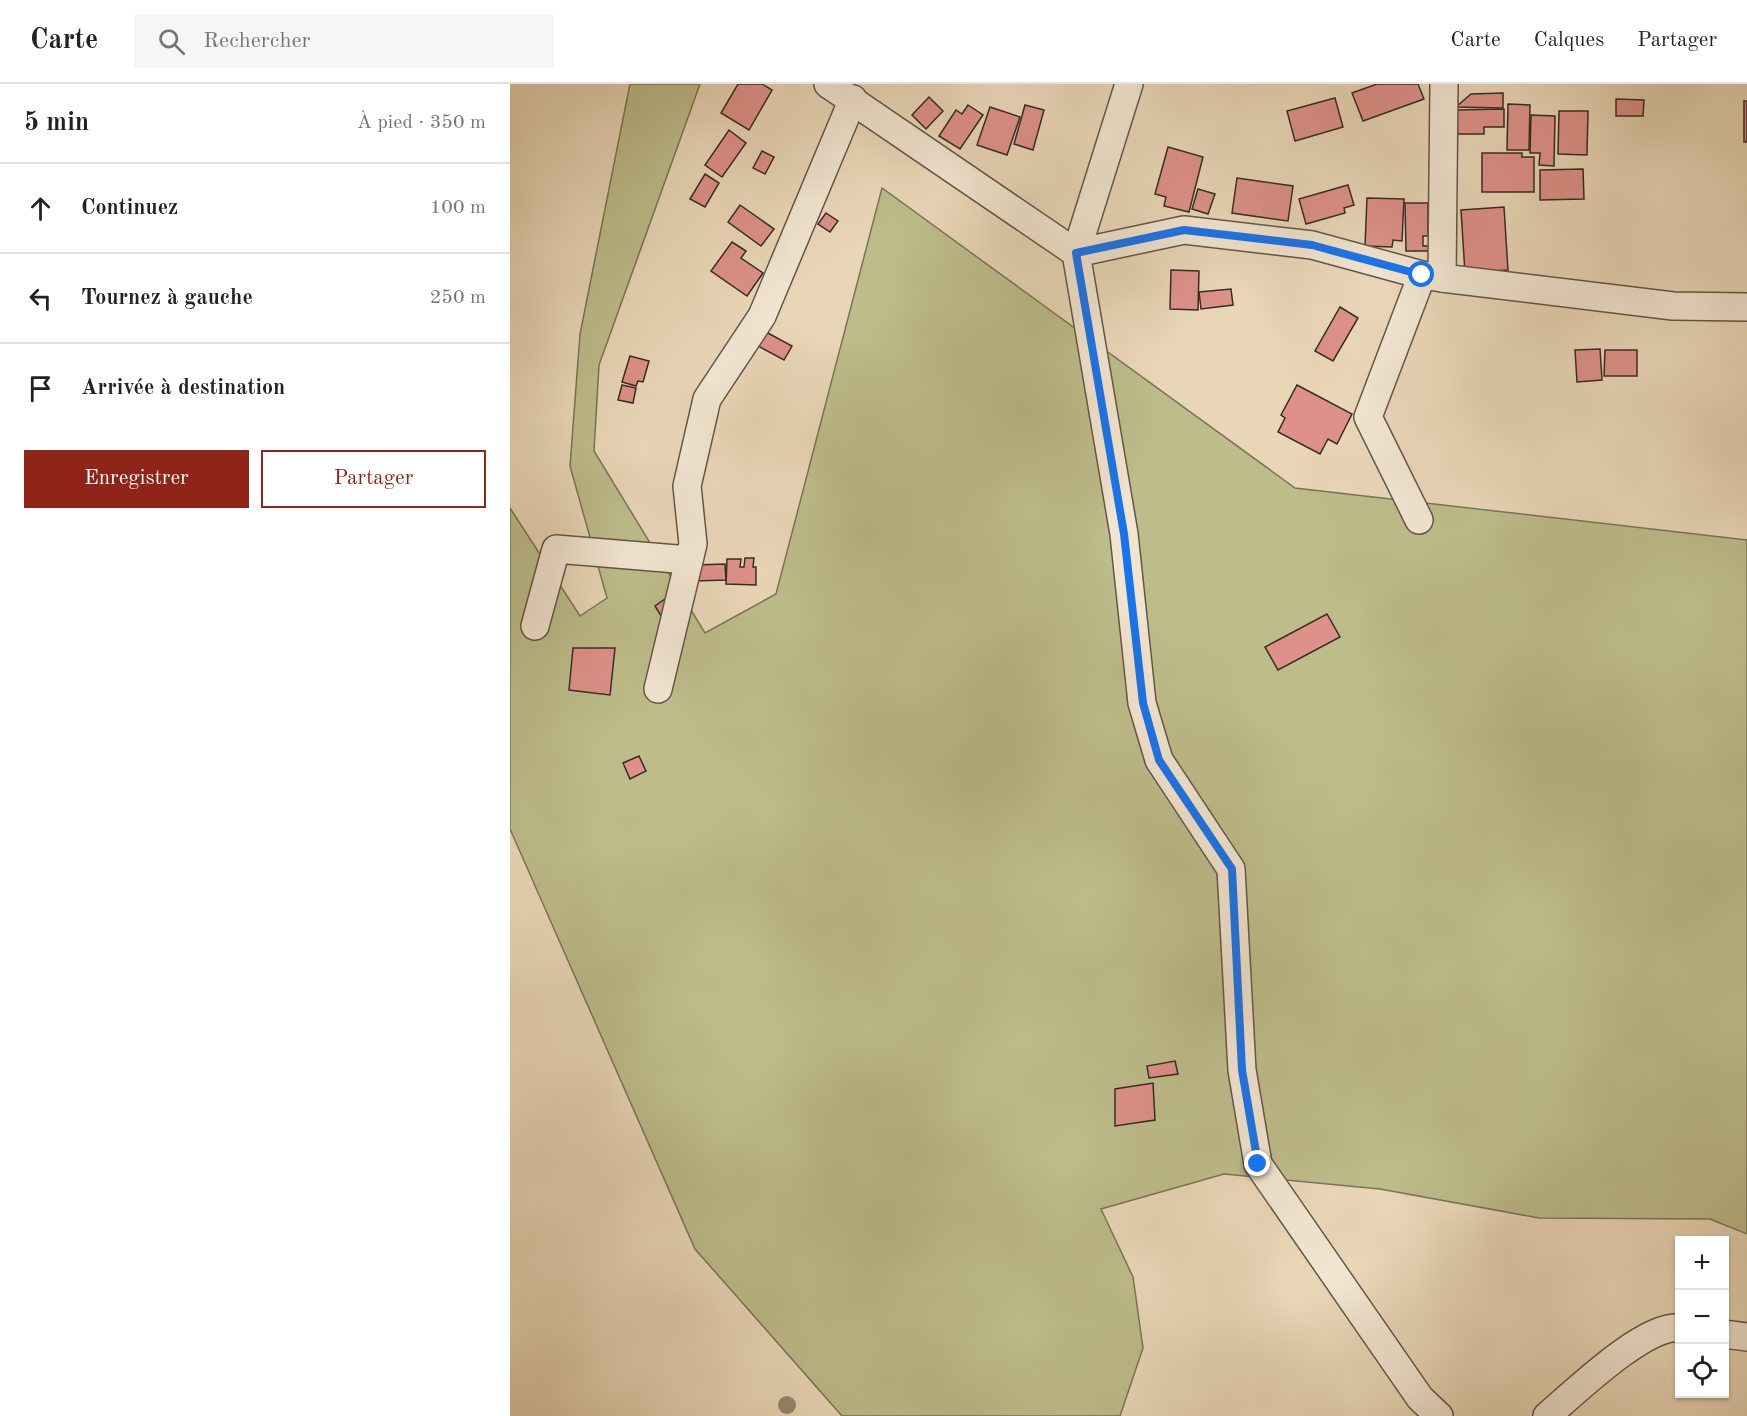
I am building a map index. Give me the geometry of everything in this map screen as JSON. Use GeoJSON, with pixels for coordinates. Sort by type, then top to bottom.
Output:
{"type":"FeatureCollection","features":[{"type":"Feature","properties":{"kind":"street"},"geometry":{"type":"LineString","coordinates":[[828,84],[1076,253],[1184,230],[1312,245],[1432,276],[1673,306],[1747,307]]}},
{"type":"Feature","properties":{"kind":"street"},"geometry":{"type":"LineString","coordinates":[[1129,84],[1076,253],[1124,534],[1143,703],[1159,760],[1232,869],[1242,1070],[1258,1164],[1420,1398],[1439,1416]]}},
{"type":"Feature","properties":{"kind":"street"},"geometry":{"type":"LineString","coordinates":[[1419,520],[1368,417],[1432,276],[1444,84]]}},
{"type":"Feature","properties":{"kind":"street"},"geometry":{"type":"LineString","coordinates":[[658,690],[693,544],[686,502],[687,486],[707,399],[762,316],[853,99]]}},
{"type":"Feature","properties":{"kind":"street"},"geometry":{"type":"LineString","coordinates":[[535,626],[556,549],[689,560]]}},
{"type":"Feature","properties":{"kind":"street"},"geometry":{"type":"LineString","coordinates":[[1547,1416],[1624,1350],[1670,1326],[1675,1327]]}},
{"type":"Feature","properties":{"kind":"street"},"geometry":{"type":"LineString","coordinates":[[1729,1335],[1747,1337]]}},
{"type":"Feature","properties":{"kind":"shaded area"},"geometry":{"type":"Polygon","coordinates":[[[630,84],[700,84],[599,365],[594,451],[705,633],[776,594],[882,188],[1295,488],[1747,540],[1747,1234],[1710,1219],[1539,1218],[1380,1189],[1224,1174],[1101,1209],[1133,1277],[1143,1348],[1120,1416],[842,1416],[695,1249],[510,829],[510,508],[580,616],[607,598],[570,466],[580,334],[630,84]]]}},
{"type":"Feature","properties":{"kind":"building"},"geometry":{"type":"Polygon","coordinates":[[[738,84],[762,84],[772,90],[749,130],[721,113],[738,84]]]}},
{"type":"Feature","properties":{"kind":"building"},"geometry":{"type":"Polygon","coordinates":[[[1377,84],[1418,84],[1424,99],[1363,121],[1352,93],[1377,84]]]}},
{"type":"Feature","properties":{"kind":"building"},"geometry":{"type":"Polygon","coordinates":[[[1503,93],[1503,108],[1456,107],[1471,94],[1503,93]]]}},
{"type":"Feature","properties":{"kind":"building"},"geometry":{"type":"Polygon","coordinates":[[[929,97],[943,111],[926,129],[912,115],[929,97]]]}},
{"type":"Feature","properties":{"kind":"building"},"geometry":{"type":"Polygon","coordinates":[[[1335,98],[1343,127],[1295,141],[1287,111],[1335,98]]]}},
{"type":"Feature","properties":{"kind":"building"},"geometry":{"type":"Polygon","coordinates":[[[1616,99],[1644,100],[1643,116],[1616,116],[1616,99]]]}},
{"type":"Feature","properties":{"kind":"building"},"geometry":{"type":"Polygon","coordinates":[[[1744,101],[1747,101],[1747,142],[1744,142],[1744,101]]]}},
{"type":"Feature","properties":{"kind":"building"},"geometry":{"type":"Polygon","coordinates":[[[1508,104],[1530,105],[1529,150],[1507,150],[1508,104]]]}},
{"type":"Feature","properties":{"kind":"building"},"geometry":{"type":"Polygon","coordinates":[[[968,105],[983,115],[960,149],[939,136],[956,110],[962,114],[968,105]]]}},
{"type":"Feature","properties":{"kind":"building"},"geometry":{"type":"Polygon","coordinates":[[[1025,105],[1044,110],[1033,150],[1014,144],[1025,105]]]}},
{"type":"Feature","properties":{"kind":"building"},"geometry":{"type":"Polygon","coordinates":[[[990,107],[1020,117],[1007,155],[977,145],[990,107]]]}},
{"type":"Feature","properties":{"kind":"building"},"geometry":{"type":"Polygon","coordinates":[[[1504,109],[1504,127],[1484,127],[1484,134],[1456,134],[1456,110],[1504,109]]]}},
{"type":"Feature","properties":{"kind":"building"},"geometry":{"type":"Polygon","coordinates":[[[1559,111],[1588,111],[1587,155],[1558,154],[1559,111]]]}},
{"type":"Feature","properties":{"kind":"building"},"geometry":{"type":"Polygon","coordinates":[[[1531,115],[1555,116],[1554,166],[1539,165],[1540,153],[1530,153],[1531,115]]]}},
{"type":"Feature","properties":{"kind":"building"},"geometry":{"type":"Polygon","coordinates":[[[729,130],[746,143],[722,177],[705,165],[729,130]]]}},
{"type":"Feature","properties":{"kind":"building"},"geometry":{"type":"Polygon","coordinates":[[[1168,147],[1203,157],[1189,212],[1164,206],[1166,197],[1155,194],[1168,147]]]}},
{"type":"Feature","properties":{"kind":"building"},"geometry":{"type":"Polygon","coordinates":[[[762,151],[774,157],[765,174],[753,168],[762,151]]]}},
{"type":"Feature","properties":{"kind":"building"},"geometry":{"type":"Polygon","coordinates":[[[1482,153],[1522,153],[1522,157],[1534,157],[1534,192],[1482,192],[1482,153]]]}},
{"type":"Feature","properties":{"kind":"building"},"geometry":{"type":"Polygon","coordinates":[[[1583,169],[1584,199],[1540,200],[1540,170],[1583,169]]]}},
{"type":"Feature","properties":{"kind":"building"},"geometry":{"type":"Polygon","coordinates":[[[705,174],[719,183],[705,207],[690,199],[705,174]]]}},
{"type":"Feature","properties":{"kind":"building"},"geometry":{"type":"Polygon","coordinates":[[[1237,178],[1293,186],[1288,221],[1232,213],[1237,178]]]}},
{"type":"Feature","properties":{"kind":"building"},"geometry":{"type":"Polygon","coordinates":[[[1348,185],[1354,205],[1344,208],[1345,213],[1306,224],[1299,199],[1348,185]]]}},
{"type":"Feature","properties":{"kind":"building"},"geometry":{"type":"Polygon","coordinates":[[[1198,189],[1215,194],[1208,214],[1192,209],[1198,189]]]}},
{"type":"Feature","properties":{"kind":"building"},"geometry":{"type":"Polygon","coordinates":[[[1367,198],[1404,199],[1402,241],[1393,240],[1392,247],[1365,246],[1367,198]]]}},
{"type":"Feature","properties":{"kind":"building"},"geometry":{"type":"Polygon","coordinates":[[[1405,203],[1428,203],[1428,236],[1423,236],[1423,246],[1429,246],[1429,251],[1406,251],[1405,203]]]}},
{"type":"Feature","properties":{"kind":"building"},"geometry":{"type":"Polygon","coordinates":[[[740,205],[774,229],[761,246],[728,222],[740,205]]]}},
{"type":"Feature","properties":{"kind":"building"},"geometry":{"type":"Polygon","coordinates":[[[1504,207],[1508,270],[1465,273],[1461,210],[1504,207]]]}},
{"type":"Feature","properties":{"kind":"building"},"geometry":{"type":"Polygon","coordinates":[[[826,213],[838,221],[830,232],[818,224],[826,213]]]}},
{"type":"Feature","properties":{"kind":"building"},"geometry":{"type":"Polygon","coordinates":[[[732,242],[746,251],[741,258],[763,273],[747,296],[711,271],[732,242]]]}},
{"type":"Feature","properties":{"kind":"building"},"geometry":{"type":"Polygon","coordinates":[[[1171,270],[1199,271],[1198,310],[1170,309],[1171,270]]]}},
{"type":"Feature","properties":{"kind":"building"},"geometry":{"type":"Polygon","coordinates":[[[1231,289],[1233,305],[1201,309],[1199,292],[1231,289]]]}},
{"type":"Feature","properties":{"kind":"building"},"geometry":{"type":"Polygon","coordinates":[[[1340,307],[1358,318],[1333,361],[1315,351],[1340,307]]]}},
{"type":"Feature","properties":{"kind":"building"},"geometry":{"type":"Polygon","coordinates":[[[766,332],[792,346],[784,360],[758,346],[766,332]]]}},
{"type":"Feature","properties":{"kind":"building"},"geometry":{"type":"Polygon","coordinates":[[[1600,349],[1602,380],[1577,382],[1575,350],[1600,349]]]}},
{"type":"Feature","properties":{"kind":"building"},"geometry":{"type":"Polygon","coordinates":[[[1605,350],[1637,350],[1637,376],[1604,376],[1605,350]]]}},
{"type":"Feature","properties":{"kind":"building"},"geometry":{"type":"Polygon","coordinates":[[[630,356],[649,361],[643,382],[638,381],[636,386],[622,382],[630,356]]]}},
{"type":"Feature","properties":{"kind":"building"},"geometry":{"type":"Polygon","coordinates":[[[622,385],[636,388],[633,403],[618,400],[622,385]]]}},
{"type":"Feature","properties":{"kind":"building"},"geometry":{"type":"Polygon","coordinates":[[[1297,385],[1352,414],[1337,444],[1328,439],[1320,454],[1278,432],[1285,418],[1281,415],[1297,385]]]}},
{"type":"Feature","properties":{"kind":"building"},"geometry":{"type":"Polygon","coordinates":[[[745,558],[754,558],[756,585],[726,584],[727,559],[741,559],[740,567],[744,567],[745,558]]]}},
{"type":"Feature","properties":{"kind":"building"},"geometry":{"type":"Polygon","coordinates":[[[725,564],[726,580],[694,581],[694,565],[725,564]]]}},
{"type":"Feature","properties":{"kind":"building"},"geometry":{"type":"Polygon","coordinates":[[[668,597],[663,619],[655,606],[668,597]]]}},
{"type":"Feature","properties":{"kind":"building"},"geometry":{"type":"Polygon","coordinates":[[[1327,614],[1340,637],[1278,670],[1265,647],[1327,614]]]}},
{"type":"Feature","properties":{"kind":"building"},"geometry":{"type":"Polygon","coordinates":[[[573,648],[615,648],[610,695],[569,690],[573,648]]]}},
{"type":"Feature","properties":{"kind":"building"},"geometry":{"type":"Polygon","coordinates":[[[639,756],[646,771],[630,779],[623,763],[639,756]]]}},
{"type":"Feature","properties":{"kind":"building"},"geometry":{"type":"Polygon","coordinates":[[[1175,1061],[1178,1074],[1149,1078],[1147,1066],[1175,1061]]]}},
{"type":"Feature","properties":{"kind":"building"},"geometry":{"type":"Polygon","coordinates":[[[1153,1083],[1155,1120],[1115,1126],[1115,1089],[1153,1083]]]}},
{"type":"Feature","properties":{"kind":"route"},"geometry":{"type":"LineString","coordinates":[[1258,1164],[1242,1070],[1232,869],[1159,760],[1143,703],[1124,534],[1076,253],[1184,230],[1312,245],[1422,275]]}}]}
